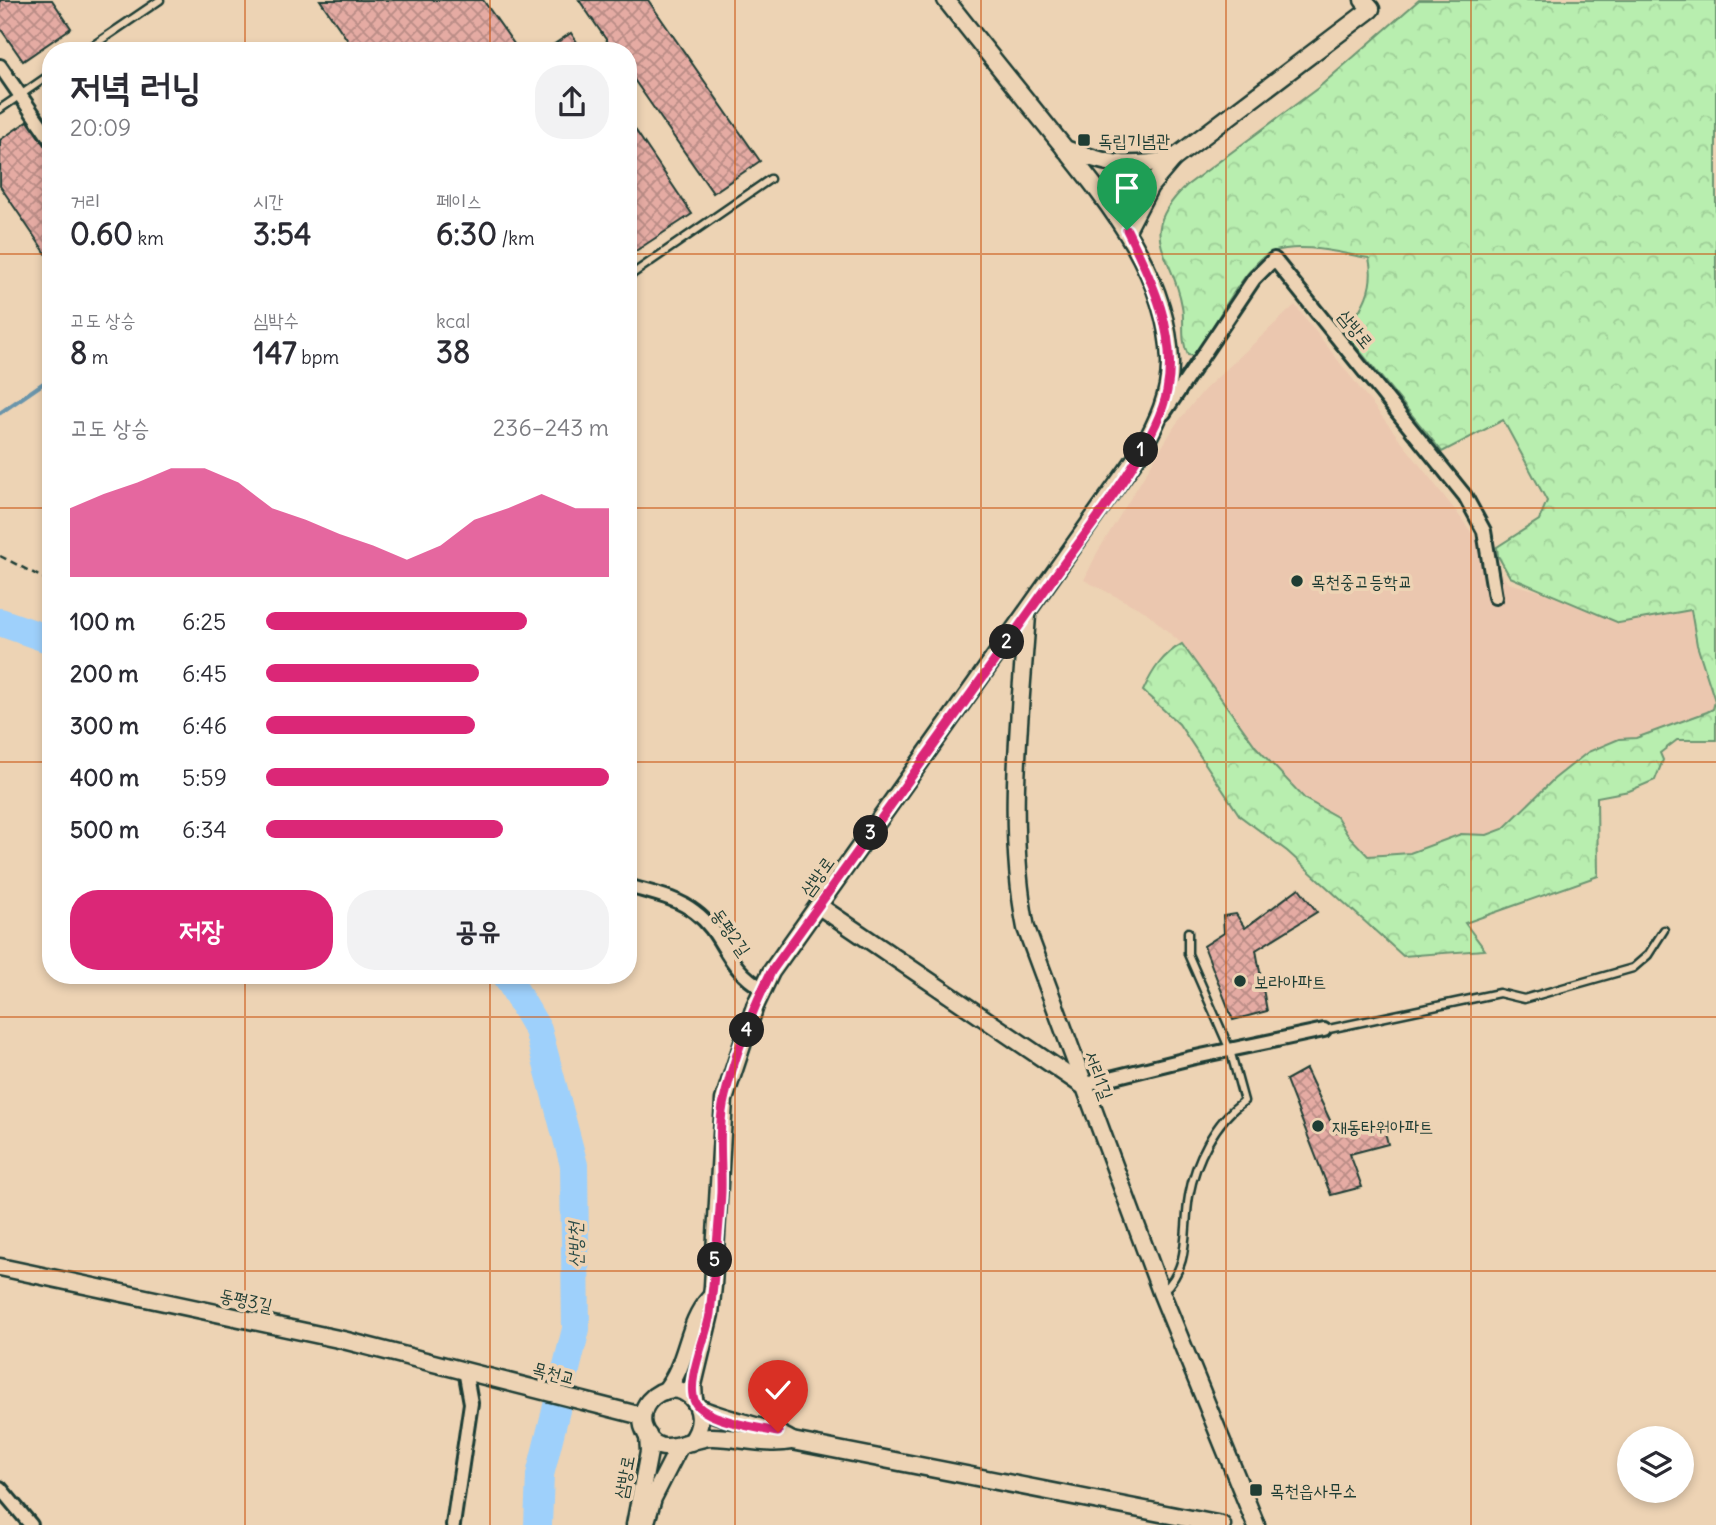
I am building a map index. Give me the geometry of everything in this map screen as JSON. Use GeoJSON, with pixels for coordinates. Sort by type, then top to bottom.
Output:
{"type":"FeatureCollection","features":[{"type":"Feature","properties":{"kind":"street","name":"삼방로"},"geometry":{"type":"LineString","coordinates":[[946,0],[1127,230],[1164,314],[1170,362],[1167,392],[1158,422]]}},
{"type":"Feature","properties":{"kind":"street"},"geometry":{"type":"LineString","coordinates":[[1127,230],[1150,186],[1173,159],[1372,3]]}},
{"type":"Feature","properties":{"kind":"street"},"geometry":{"type":"LineString","coordinates":[[0,66],[42,126]]}},
{"type":"Feature","properties":{"kind":"street"},"geometry":{"type":"LineString","coordinates":[[1065,149],[1105,163],[1136,167],[1173,159]]}},
{"type":"Feature","properties":{"kind":"street","name":"삼방로"},"geometry":{"type":"LineString","coordinates":[[696,1404],[693,1385],[710,1314],[709,1299],[721,1192],[724,1100],[771,972],[1027,615],[1254,279],[1274,259],[1465,496],[1484,531],[1492,564],[1495,597]]}},
{"type":"Feature","properties":{"kind":"street","name":"서리1길"},"geometry":{"type":"LineString","coordinates":[[1027,615],[1018,750],[1017,881],[1026,928],[1161,1292],[1256,1525]]}},
{"type":"Feature","properties":{"kind":"street","name":"동평2길"},"geometry":{"type":"LineString","coordinates":[[637,889],[677,901],[695,911],[710,927],[743,978],[763,989]]}},
{"type":"Feature","properties":{"kind":"street"},"geometry":{"type":"LineString","coordinates":[[819,906],[1083,1085],[1324,1030]]}},
{"type":"Feature","properties":{"kind":"street","name":"동평3길"},"geometry":{"type":"LineString","coordinates":[[0,1267],[343,1340],[482,1374]]}},
{"type":"Feature","properties":{"kind":"street","name":"삼방로"},"geometry":{"type":"LineString","coordinates":[[665,1391],[675,1379],[687,1351],[697,1313],[709,1299]]}},
{"type":"Feature","properties":{"kind":"street"},"geometry":{"type":"LineString","coordinates":[[453,1525],[471,1403],[465,1370]]}},
{"type":"Feature","properties":{"kind":"street","name":"목천교"},"geometry":{"type":"LineString","coordinates":[[482,1374],[642,1416]]}},
{"type":"Feature","properties":{"kind":"street"},"geometry":{"type":"LineString","coordinates":[[792,1441],[773,1445],[713,1437],[685,1445],[663,1447],[648,1435],[642,1416],[649,1401],[665,1391],[684,1392],[696,1404],[724,1419],[778,1432],[792,1441],[1222,1525]]}},
{"type":"Feature","properties":{"kind":"street"},"geometry":{"type":"LineString","coordinates":[[685,1445],[701,1424],[696,1404]]}},
{"type":"Feature","properties":{"kind":"street","name":"삼방로"},"geometry":{"type":"LineString","coordinates":[[635,1525],[649,1452],[648,1435]]}},
{"type":"Feature","properties":{"kind":"street","name":"삼방로"},"geometry":{"type":"LineString","coordinates":[[645,1525],[653,1498],[685,1445]]}},
{"type":"Feature","properties":{"kind":"street"},"geometry":{"type":"LineString","coordinates":[[0,1488],[31,1525]]}},
{"type":"Feature","properties":{"kind":"lane"},"geometry":{"type":"LineString","coordinates":[[98,42],[160,0]]}},
{"type":"Feature","properties":{"kind":"lane"},"geometry":{"type":"LineString","coordinates":[[0,109],[42,80]]}},
{"type":"Feature","properties":{"kind":"lane"},"geometry":{"type":"LineString","coordinates":[[637,271],[770,179]]}},
{"type":"Feature","properties":{"kind":"lane"},"geometry":{"type":"LineString","coordinates":[[1324,1030],[1499,993],[1524,999],[1633,968],[1648,955],[1664,930]]}},
{"type":"Feature","properties":{"kind":"lane"},"geometry":{"type":"LineString","coordinates":[[1161,1292],[1175,1280],[1184,1258],[1189,1194],[1203,1153],[1231,1110],[1244,1101],[1230,1050],[1188,954],[1188,932]]}},
{"type":"Feature","properties":{"kind":"path"},"geometry":{"type":"LineString","coordinates":[[0,556],[42,577]]}},
{"type":"Feature","properties":{"kind":"shaded area","name":"목천중고등학교"},"geometry":{"type":"Polygon","coordinates":[[[1295,305],[1458,514],[1508,583],[1546,593],[1619,623],[1691,610],[1697,645],[1715,701],[1713,709],[1636,738],[1619,739],[1554,779],[1503,829],[1487,835],[1461,834],[1410,853],[1368,856],[1347,834],[1337,817],[1305,799],[1256,747],[1182,644],[1146,612],[1084,580],[1097,553],[1176,424],[1204,390],[1295,305]]]}},
{"type":"Feature","properties":{"kind":"green space"},"geometry":{"type":"Polygon","coordinates":[[[1419,0],[1716,0],[1716,740],[1677,740],[1660,753],[1663,760],[1655,780],[1629,791],[1597,797],[1598,876],[1465,923],[1485,950],[1403,956],[1287,851],[1240,816],[1179,724],[1143,691],[1154,670],[1169,653],[1182,644],[1256,747],[1305,799],[1337,817],[1347,834],[1368,856],[1410,853],[1461,834],[1487,835],[1503,829],[1554,779],[1588,752],[1619,739],[1636,738],[1707,712],[1713,709],[1715,701],[1697,645],[1691,610],[1619,623],[1510,577],[1498,556],[1497,547],[1539,520],[1547,501],[1503,420],[1442,452],[1345,333],[1362,306],[1369,288],[1369,258],[1308,248],[1272,252],[1262,258],[1241,282],[1195,356],[1188,355],[1183,337],[1182,306],[1161,244],[1162,218],[1171,203],[1186,186],[1318,88],[1419,0]]]}},
{"type":"Feature","properties":{"kind":"building"},"geometry":{"type":"Polygon","coordinates":[[[0,0],[52,0],[71,28],[51,42],[42,42],[42,48],[23,61],[0,28],[0,0]]]}},
{"type":"Feature","properties":{"kind":"building"},"geometry":{"type":"Polygon","coordinates":[[[320,0],[483,0],[513,42],[349,42],[320,0]]]}},
{"type":"Feature","properties":{"kind":"building"},"geometry":{"type":"Polygon","coordinates":[[[579,0],[648,0],[760,161],[713,193],[637,84],[637,42],[608,42],[579,0]]]}},
{"type":"Feature","properties":{"kind":"building"},"geometry":{"type":"Polygon","coordinates":[[[571,33],[577,42],[558,42],[571,33]]]}},
{"type":"Feature","properties":{"kind":"building"},"geometry":{"type":"Polygon","coordinates":[[[28,121],[42,142],[42,248],[0,186],[0,140],[28,121]]]}},
{"type":"Feature","properties":{"kind":"building"},"geometry":{"type":"Polygon","coordinates":[[[637,132],[692,214],[637,250],[637,132]]]}},
{"type":"Feature","properties":{"kind":"building","name":"보라아파트"},"geometry":{"type":"Polygon","coordinates":[[[1299,888],[1317,912],[1256,950],[1267,1011],[1233,1020],[1204,946],[1224,933],[1223,916],[1236,914],[1245,928],[1299,888]]]}},
{"type":"Feature","properties":{"kind":"building","name":"재동타워아파트"},"geometry":{"type":"Polygon","coordinates":[[[1306,1069],[1336,1133],[1382,1120],[1388,1144],[1350,1154],[1362,1187],[1331,1195],[1286,1080],[1306,1069]]]}},
{"type":"Feature","properties":{"kind":"waterway"},"geometry":{"type":"LineString","coordinates":[[0,413],[42,384]]}},
{"type":"Feature","properties":{"kind":"waterway","name":"산방천"},"geometry":{"type":"LineString","coordinates":[[0,622],[42,637]]}},
{"type":"Feature","properties":{"kind":"waterway","name":"산방천"},"geometry":{"type":"LineString","coordinates":[[511,984],[538,1030],[574,1165],[576,1329],[540,1475],[538,1525]]}},
{"type":"Feature","properties":{"kind":"place","name":"독립기념관"},"geometry":{"type":"Point","coordinates":[1084,140]}},
{"type":"Feature","properties":{"kind":"place","name":"목천중고등학교"},"geometry":{"type":"Point","coordinates":[1297,581]}},
{"type":"Feature","properties":{"kind":"place","name":"보라아파트"},"geometry":{"type":"Point","coordinates":[1240,981]}},
{"type":"Feature","properties":{"kind":"place","name":"재동타워아파트"},"geometry":{"type":"Point","coordinates":[1318,1126]}},
{"type":"Feature","properties":{"kind":"place","name":"목천읍사무소"},"geometry":{"type":"Point","coordinates":[1256,1490]}},
{"type":"Feature","properties":{"kind":"route"},"geometry":{"type":"LineString","coordinates":[[778,1432],[748,1427],[724,1419],[699,1408],[694,1400],[693,1385],[710,1314],[709,1299],[713,1286],[721,1192],[724,1100],[732,1070],[755,1006],[771,972],[1068,558],[1158,422],[1167,392],[1170,362],[1164,314],[1127,230]]}}]}
